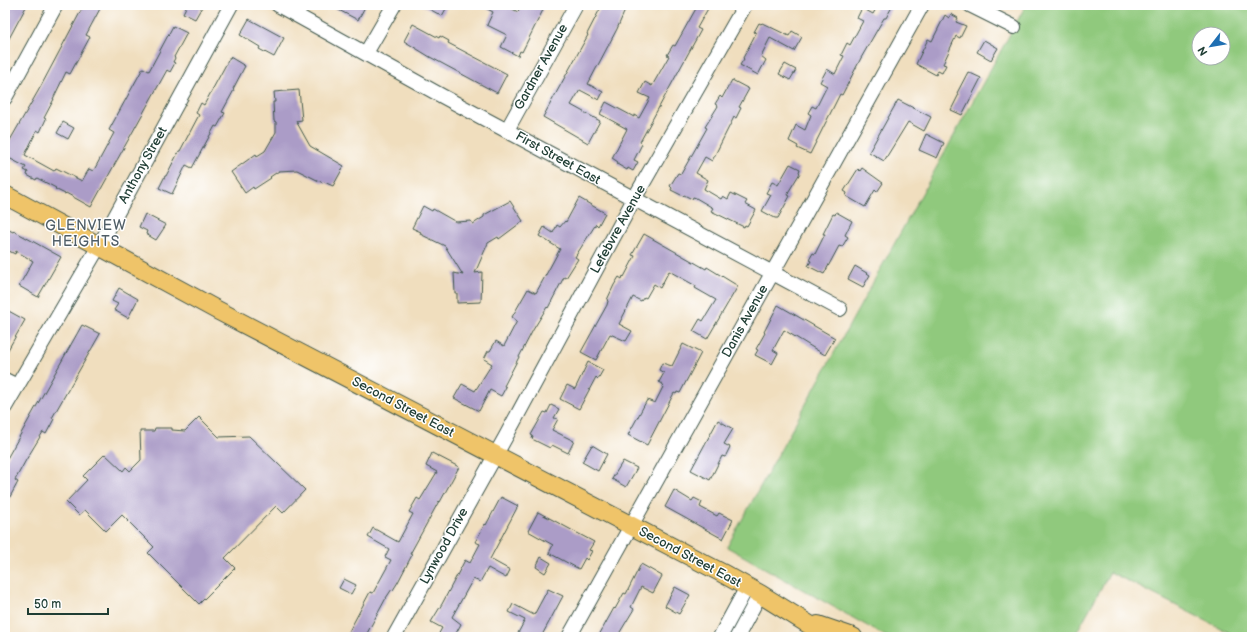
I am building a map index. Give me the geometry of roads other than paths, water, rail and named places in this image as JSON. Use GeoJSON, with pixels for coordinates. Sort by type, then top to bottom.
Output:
{"type":"FeatureCollection","features":[{"type":"Feature","properties":{"kind":"main road","name":"Second Street East"},"geometry":{"type":"LineString","coordinates":[[5,195],[217,310],[754,590],[829,637]]}},
{"type":"Feature","properties":{"kind":"main road","name":"Second Street East"},"geometry":{"type":"LineString","coordinates":[[801,620],[853,637]]}},
{"type":"Feature","properties":{"kind":"street"},"geometry":{"type":"LineString","coordinates":[[5,98],[56,5]]}},
{"type":"Feature","properties":{"kind":"street","name":"Anthony Street"},"geometry":{"type":"LineString","coordinates":[[5,407],[11,383],[99,246],[231,5]]}},
{"type":"Feature","properties":{"kind":"street","name":"First Street East"},"geometry":{"type":"LineString","coordinates":[[278,5],[442,96],[840,309]]}},
{"type":"Feature","properties":{"kind":"street"},"geometry":{"type":"LineString","coordinates":[[366,54],[394,5]]}},
{"type":"Feature","properties":{"kind":"street","name":"Gardner Avenue"},"geometry":{"type":"LineString","coordinates":[[506,130],[576,5]]}},
{"type":"Feature","properties":{"kind":"street","name":"Lefebvre Avenue"},"geometry":{"type":"LineString","coordinates":[[495,455],[634,199],[745,5]]}},
{"type":"Feature","properties":{"kind":"street","name":"Danis Avenue"},"geometry":{"type":"LineString","coordinates":[[569,637],[922,5]]}},
{"type":"Feature","properties":{"kind":"street"},"geometry":{"type":"LineString","coordinates":[[970,5],[1014,27]]}},
{"type":"Feature","properties":{"kind":"street","name":"Lynwood Drive"},"geometry":{"type":"LineString","coordinates":[[394,637],[495,455]]}},
{"type":"Feature","properties":{"kind":"street"},"geometry":{"type":"LineString","coordinates":[[720,637],[754,590]]}},
{"type":"Feature","properties":{"kind":"street"},"geometry":{"type":"LineString","coordinates":[[737,637],[754,590]]}},
{"type":"Feature","properties":{"kind":"district","name":"GLENVIEW HEIGHTS"},"geometry":{"type":"Point","coordinates":[86,234]}}]}
